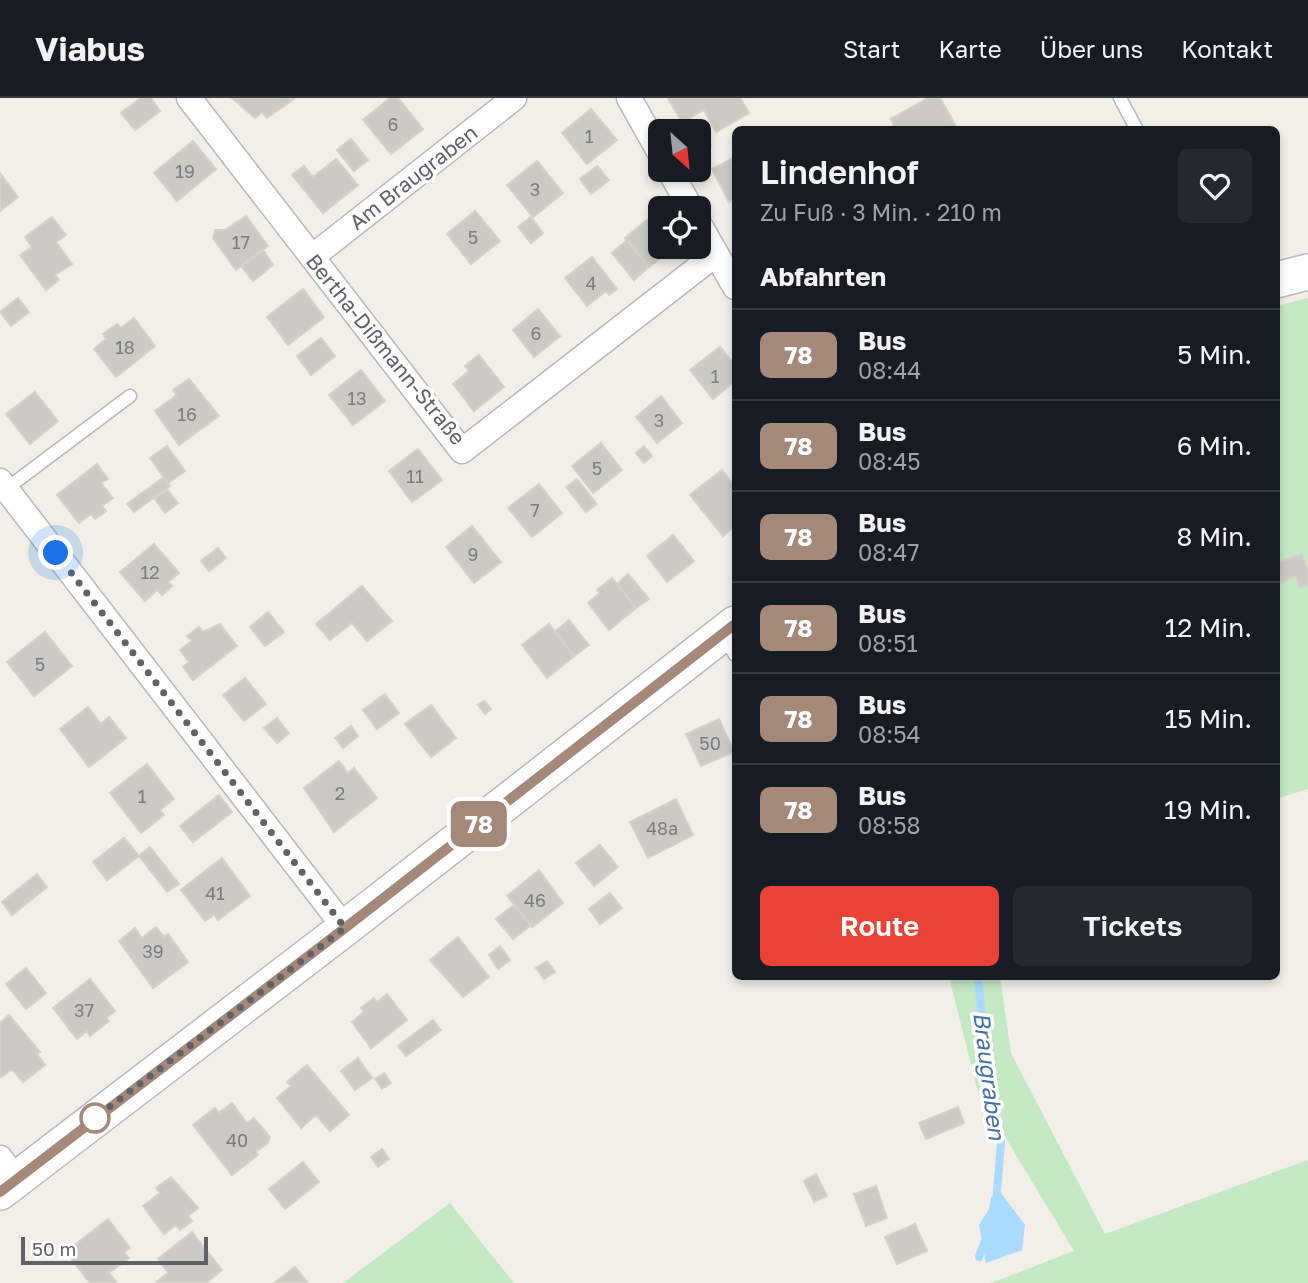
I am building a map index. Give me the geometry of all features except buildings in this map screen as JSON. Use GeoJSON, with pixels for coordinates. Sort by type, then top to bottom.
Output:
{"type":"FeatureCollection","features":[{"type":"Feature","properties":{"kind":"main road"},"geometry":{"type":"LineString","coordinates":[[1280,278],[1308,272]]}},
{"type":"Feature","properties":{"kind":"main road"},"geometry":{"type":"LineString","coordinates":[[5,1176],[345,928],[731,638]]}},
{"type":"Feature","properties":{"kind":"street","name":"Bertha-Dißmann-Straße"},"geometry":{"type":"LineString","coordinates":[[189,98],[462,451],[716,254]]}},
{"type":"Feature","properties":{"kind":"street","name":"Am Braugraben"},"geometry":{"type":"LineString","coordinates":[[312,257],[514,98]]}},
{"type":"Feature","properties":{"kind":"street"},"geometry":{"type":"LineString","coordinates":[[629,98],[648,132]]}},
{"type":"Feature","properties":{"kind":"street"},"geometry":{"type":"LineString","coordinates":[[711,245],[732,282]]}},
{"type":"Feature","properties":{"kind":"street"},"geometry":{"type":"LineString","coordinates":[[3,485],[345,928]]}},
{"type":"Feature","properties":{"kind":"lane"},"geometry":{"type":"LineString","coordinates":[[1120,98],[1135,126]]}},
{"type":"Feature","properties":{"kind":"lane"},"geometry":{"type":"LineString","coordinates":[[3,485],[130,396]]}},
{"type":"Feature","properties":{"kind":"green space"},"geometry":{"type":"Polygon","coordinates":[[[1308,298],[1308,789],[1280,798],[1280,305],[1308,298]]]}},
{"type":"Feature","properties":{"kind":"green space"},"geometry":{"type":"Polygon","coordinates":[[[950,980],[1000,980],[1011,1053],[1105,1234],[1308,1160],[1308,1283],[991,1283],[1074,1251],[978,1092],[950,980]]]}},
{"type":"Feature","properties":{"kind":"green space"},"geometry":{"type":"Polygon","coordinates":[[[450,1203],[514,1283],[343,1283],[450,1203]]]}},
{"type":"Feature","properties":{"kind":"water"},"geometry":{"type":"Polygon","coordinates":[[[1001,1193],[1025,1225],[1022,1250],[986,1263],[979,1225],[989,1209],[991,1197],[1001,1193]]]}},
{"type":"Feature","properties":{"kind":"waterway","name":"Braugraben"},"geometry":{"type":"LineString","coordinates":[[978,980],[985,1056],[1001,1142],[996,1203]]}},
{"type":"Feature","properties":{"kind":"waterway","name":"Braugraben"},"geometry":{"type":"LineString","coordinates":[[979,1257],[986,1238]]}},
{"type":"Feature","properties":{"kind":"bus line","name":"78"},"geometry":{"type":"LineString","coordinates":[[0,1192],[732,626]]}},
{"type":"Feature","properties":{"kind":"route"},"geometry":{"type":"LineString","coordinates":[[56,553],[345,928],[93,1120],[95,1118]]}}]}
